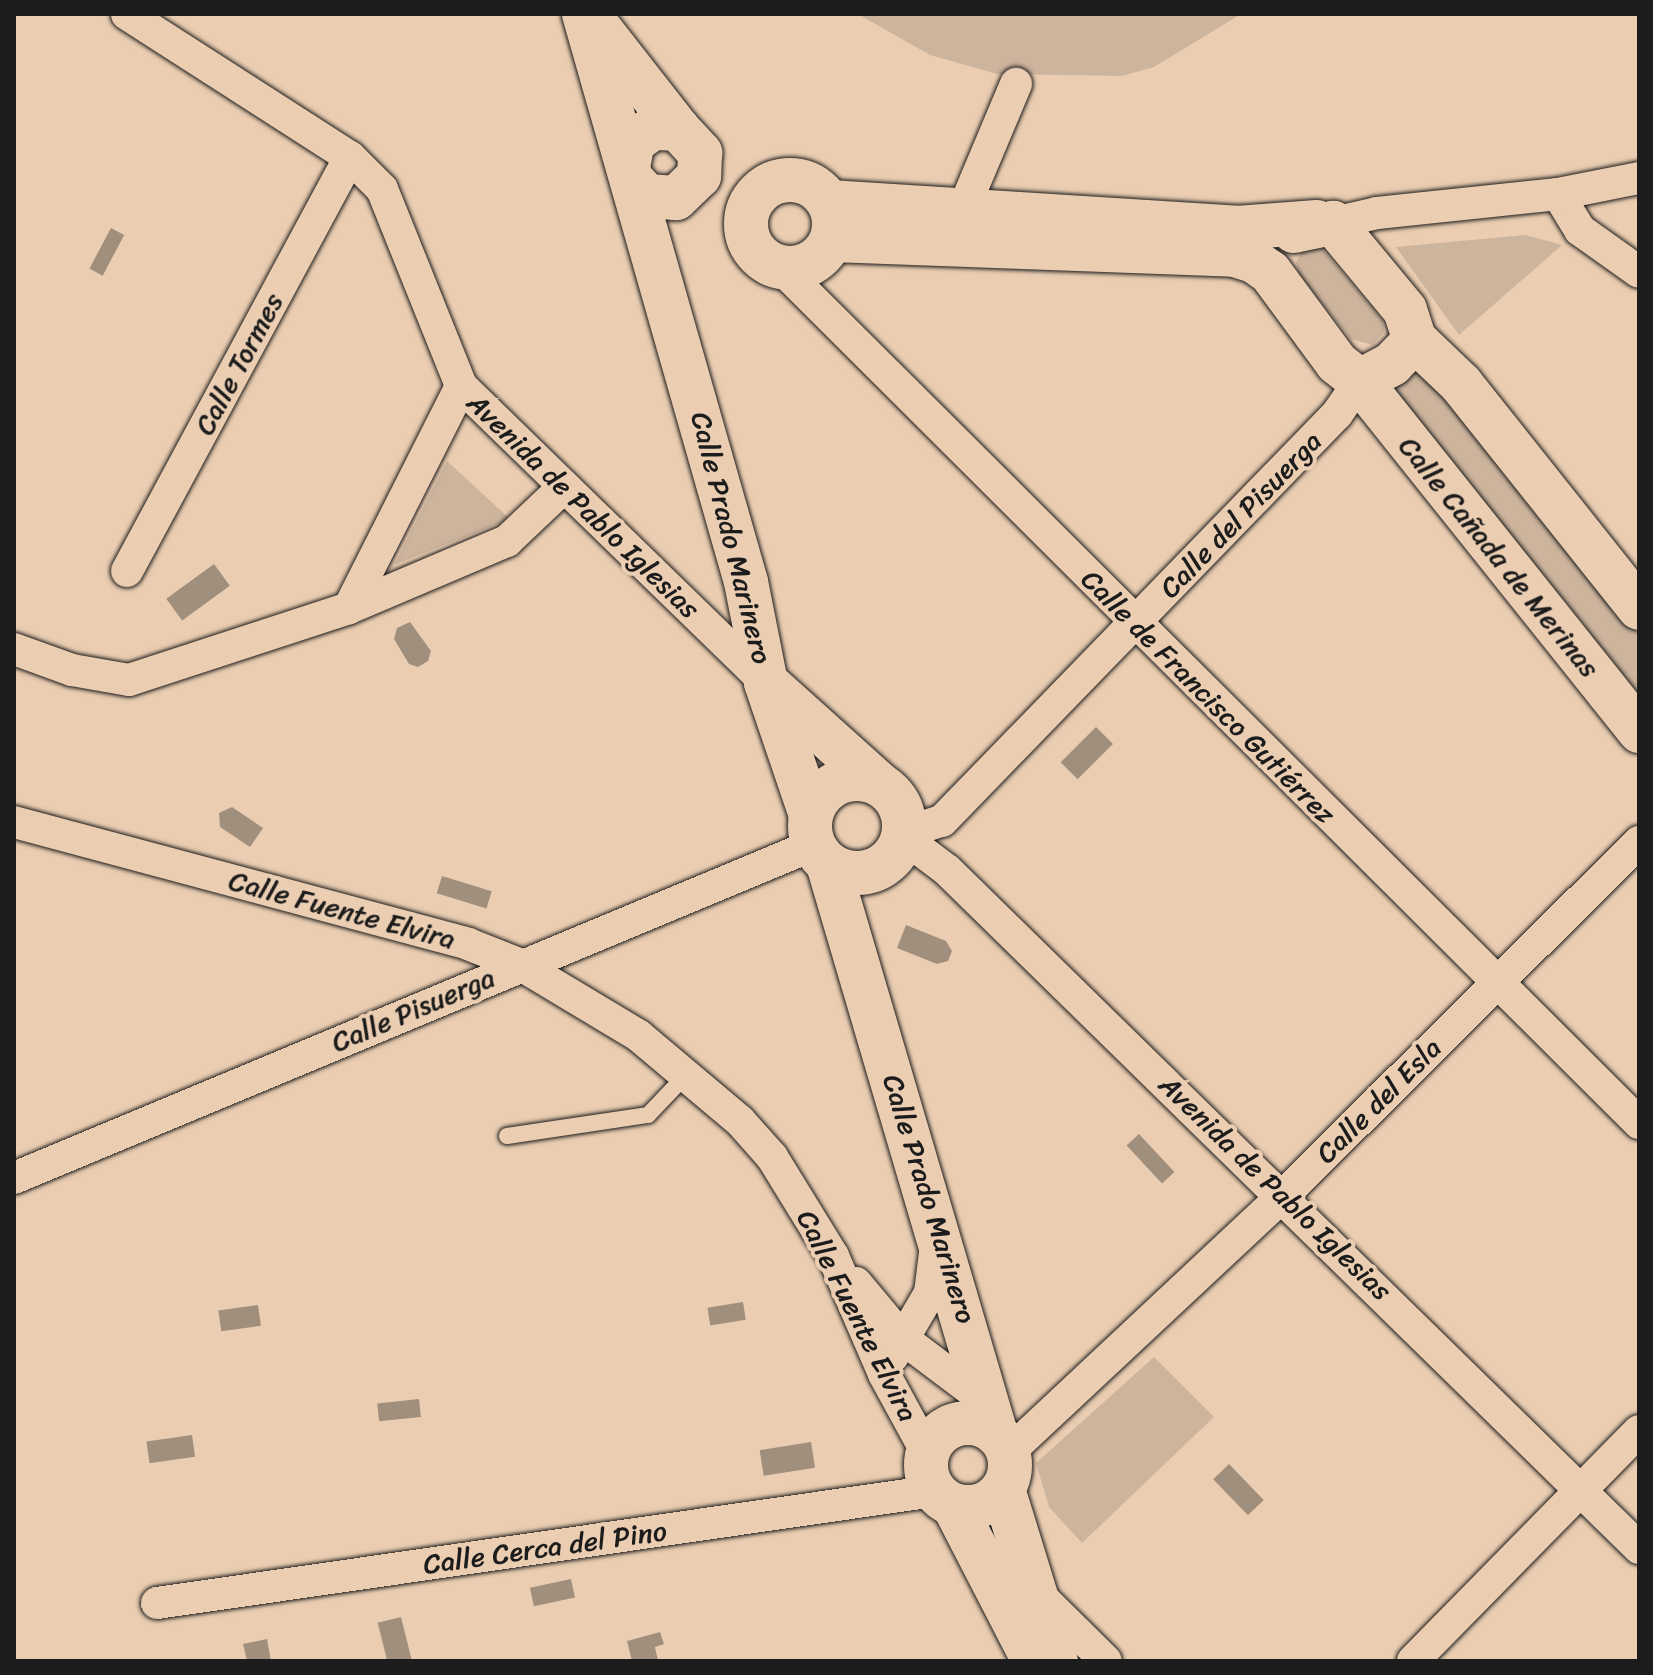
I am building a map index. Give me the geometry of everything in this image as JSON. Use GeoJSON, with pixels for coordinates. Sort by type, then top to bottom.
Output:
{"type":"FeatureCollection","features":[{"type":"Feature","properties":{"kind":"street","name":"Avenida de Pablo Iglesias"},"geometry":{"type":"LineString","coordinates":[[127,14],[350,157],[382,189],[461,386],[766,683],[878,783]]}},
{"type":"Feature","properties":{"kind":"street"},"geometry":{"type":"LineString","coordinates":[[586,14],[665,172]]}},
{"type":"Feature","properties":{"kind":"street"},"geometry":{"type":"LineString","coordinates":[[586,14],[665,172],[764,254],[805,266],[830,221]]}},
{"type":"Feature","properties":{"kind":"street"},"geometry":{"type":"LineString","coordinates":[[963,210],[1016,84]]}},
{"type":"Feature","properties":{"kind":"street","name":"Calle Tormes"},"geometry":{"type":"LineString","coordinates":[[127,571],[350,157]]}},
{"type":"Feature","properties":{"kind":"street"},"geometry":{"type":"LineString","coordinates":[[665,172],[811,185],[830,221]]}},
{"type":"Feature","properties":{"kind":"street","name":"Calle Prado Marinero"},"geometry":{"type":"LineString","coordinates":[[665,172],[657,259],[746,582],[766,683],[858,965],[938,1226],[1000,1445],[1056,1661]]}},
{"type":"Feature","properties":{"kind":"street"},"geometry":{"type":"LineString","coordinates":[[830,221],[963,210],[1237,228],[1325,223],[1377,213],[1558,194],[1639,178]]}},
{"type":"Feature","properties":{"kind":"street"},"geometry":{"type":"LineString","coordinates":[[764,254],[747,213],[762,190],[774,182]]}},
{"type":"Feature","properties":{"kind":"street"},"geometry":{"type":"LineString","coordinates":[[1558,194],[1580,230],[1639,272]]}},
{"type":"Feature","properties":{"kind":"street"},"geometry":{"type":"LineString","coordinates":[[830,221],[1235,255],[1270,272],[1278,243],[1325,223]]}},
{"type":"Feature","properties":{"kind":"street"},"geometry":{"type":"LineString","coordinates":[[1325,223],[1405,310],[1415,340],[1461,384],[1639,608]]}},
{"type":"Feature","properties":{"kind":"street","name":"Calle de Francisco Gutiérrez"},"geometry":{"type":"LineString","coordinates":[[764,254],[1639,1123]]}},
{"type":"Feature","properties":{"kind":"street","name":"Calle Cañada de Merinas"},"geometry":{"type":"LineString","coordinates":[[1270,272],[1337,363],[1360,381],[1639,731]]}},
{"type":"Feature","properties":{"kind":"street"},"geometry":{"type":"LineString","coordinates":[[1360,381],[1392,364],[1415,340]]}},
{"type":"Feature","properties":{"kind":"street","name":"Calle del Pisuerga"},"geometry":{"type":"LineString","coordinates":[[898,844],[942,821],[1136,626],[1337,414],[1360,381]]}},
{"type":"Feature","properties":{"kind":"street"},"geometry":{"type":"LineString","coordinates":[[349,608],[461,386]]}},
{"type":"Feature","properties":{"kind":"street"},"geometry":{"type":"LineString","coordinates":[[14,649],[72,670],[129,680],[349,608],[507,541],[564,487]]}},
{"type":"Feature","properties":{"kind":"street"},"geometry":{"type":"LineString","coordinates":[[858,778],[878,783],[894,795],[898,844],[869,872],[847,873],[817,841],[820,796],[837,783],[858,778]]}},
{"type":"Feature","properties":{"kind":"street","name":"Calle Fuente Elvira"},"geometry":{"type":"LineString","coordinates":[[14,822],[468,944],[521,965],[639,1036],[687,1074],[772,1157],[833,1256],[884,1374],[938,1483]]}},
{"type":"Feature","properties":{"kind":"street","name":"Calle Pisuerga"},"geometry":{"type":"LineString","coordinates":[[14,1178],[817,841]]}},
{"type":"Feature","properties":{"kind":"street","name":"Calle del Esla"},"geometry":{"type":"LineString","coordinates":[[1000,1445],[1284,1195],[1639,842]]}},
{"type":"Feature","properties":{"kind":"street","name":"Avenida de Pablo Iglesias"},"geometry":{"type":"LineString","coordinates":[[898,844],[947,870],[1284,1195],[1639,1548]]}},
{"type":"Feature","properties":{"kind":"street","name":"Calle Prado Marinero"},"geometry":{"type":"LineString","coordinates":[[858,965],[867,912],[898,844]]}},
{"type":"Feature","properties":{"kind":"street"},"geometry":{"type":"LineString","coordinates":[[884,1374],[930,1293],[938,1226]]}},
{"type":"Feature","properties":{"kind":"street"},"geometry":{"type":"LineString","coordinates":[[833,1256],[902,1338],[1000,1445]]}},
{"type":"Feature","properties":{"kind":"street"},"geometry":{"type":"LineString","coordinates":[[1000,1445],[982,1426],[949,1428],[938,1483],[1034,1661]]}},
{"type":"Feature","properties":{"kind":"street"},"geometry":{"type":"LineString","coordinates":[[1413,1661],[1639,1431]]}},
{"type":"Feature","properties":{"kind":"street"},"geometry":{"type":"LineString","coordinates":[[938,1483],[981,1505],[1000,1445]]}},
{"type":"Feature","properties":{"kind":"street","name":"Calle Cerca del Pino"},"geometry":{"type":"LineString","coordinates":[[157,1603],[938,1483]]}},
{"type":"Feature","properties":{"kind":"street"},"geometry":{"type":"LineString","coordinates":[[1041,1597],[1106,1661]]}},
{"type":"Feature","properties":{"kind":"lane"},"geometry":{"type":"LineString","coordinates":[[507,1136],[648,1115],[687,1074]]}},
{"type":"Feature","properties":{"kind":"shaded area"},"geometry":{"type":"Polygon","coordinates":[[[858,14],[1241,14],[1154,67],[1122,76],[997,74],[930,55],[858,14]]]}},
{"type":"Feature","properties":{"kind":"shaded area"},"geometry":{"type":"Polygon","coordinates":[[[111,228],[124,235],[103,276],[89,269],[111,228]]]}},
{"type":"Feature","properties":{"kind":"shaded area"},"geometry":{"type":"Polygon","coordinates":[[[1525,235],[1562,245],[1459,335],[1396,247],[1525,235]]]}},
{"type":"Feature","properties":{"kind":"shaded area"},"geometry":{"type":"Polygon","coordinates":[[[1321,247],[1383,320],[1384,332],[1373,345],[1351,339],[1299,275],[1296,263],[1302,251],[1321,247]]]}},
{"type":"Feature","properties":{"kind":"shaded area"},"geometry":{"type":"Polygon","coordinates":[[[1417,372],[1432,376],[1639,635],[1639,707],[1396,398],[1398,383],[1417,372]]]}},
{"type":"Feature","properties":{"kind":"shaded area"},"geometry":{"type":"Polygon","coordinates":[[[447,461],[510,519],[394,565],[447,461]]]}},
{"type":"Feature","properties":{"kind":"shaded area"},"geometry":{"type":"Polygon","coordinates":[[[214,564],[230,586],[182,621],[166,599],[214,564]]]}},
{"type":"Feature","properties":{"kind":"shaded area"},"geometry":{"type":"Polygon","coordinates":[[[410,622],[431,651],[428,661],[418,667],[409,664],[394,639],[397,628],[410,622]]]}},
{"type":"Feature","properties":{"kind":"shaded area"},"geometry":{"type":"Polygon","coordinates":[[[1096,727],[1113,744],[1078,779],[1061,762],[1096,727]]]}},
{"type":"Feature","properties":{"kind":"shaded area"},"geometry":{"type":"Polygon","coordinates":[[[232,807],[263,828],[250,847],[220,827],[219,813],[232,807]]]}},
{"type":"Feature","properties":{"kind":"shaded area"},"geometry":{"type":"Polygon","coordinates":[[[442,876],[492,891],[486,908],[437,893],[442,876]]]}},
{"type":"Feature","properties":{"kind":"shaded area"},"geometry":{"type":"Polygon","coordinates":[[[906,925],[946,941],[952,951],[948,961],[937,964],[897,948],[906,925]]]}},
{"type":"Feature","properties":{"kind":"shaded area"},"geometry":{"type":"Polygon","coordinates":[[[1139,1134],[1174,1172],[1162,1184],[1127,1146],[1139,1134]]]}},
{"type":"Feature","properties":{"kind":"shaded area"},"geometry":{"type":"Polygon","coordinates":[[[743,1302],[746,1320],[710,1325],[707,1308],[743,1302]]]}},
{"type":"Feature","properties":{"kind":"shaded area"},"geometry":{"type":"Polygon","coordinates":[[[258,1305],[261,1326],[221,1331],[218,1311],[258,1305]]]}},
{"type":"Feature","properties":{"kind":"shaded area"},"geometry":{"type":"Polygon","coordinates":[[[1154,1357],[1214,1417],[1082,1543],[1049,1507],[1036,1463],[1154,1357]]]}},
{"type":"Feature","properties":{"kind":"shaded area"},"geometry":{"type":"Polygon","coordinates":[[[419,1399],[421,1417],[379,1421],[377,1403],[419,1399]]]}},
{"type":"Feature","properties":{"kind":"shaded area"},"geometry":{"type":"Polygon","coordinates":[[[192,1435],[195,1457],[150,1463],[146,1441],[192,1435]]]}},
{"type":"Feature","properties":{"kind":"shaded area"},"geometry":{"type":"Polygon","coordinates":[[[811,1442],[815,1468],[764,1476],[760,1450],[811,1442]]]}},
{"type":"Feature","properties":{"kind":"shaded area"},"geometry":{"type":"Polygon","coordinates":[[[1229,1464],[1264,1500],[1248,1515],[1213,1479],[1229,1464]]]}},
{"type":"Feature","properties":{"kind":"shaded area"},"geometry":{"type":"Polygon","coordinates":[[[571,1579],[575,1598],[534,1606],[530,1588],[571,1579]]]}},
{"type":"Feature","properties":{"kind":"shaded area"},"geometry":{"type":"Polygon","coordinates":[[[401,1617],[412,1660],[387,1661],[378,1623],[401,1617]]]}},
{"type":"Feature","properties":{"kind":"shaded area"},"geometry":{"type":"Polygon","coordinates":[[[660,1632],[664,1644],[655,1647],[658,1661],[632,1661],[627,1641],[660,1632]]]}},
{"type":"Feature","properties":{"kind":"shaded area"},"geometry":{"type":"Polygon","coordinates":[[[267,1639],[271,1661],[247,1661],[243,1644],[267,1639]]]}}]}
